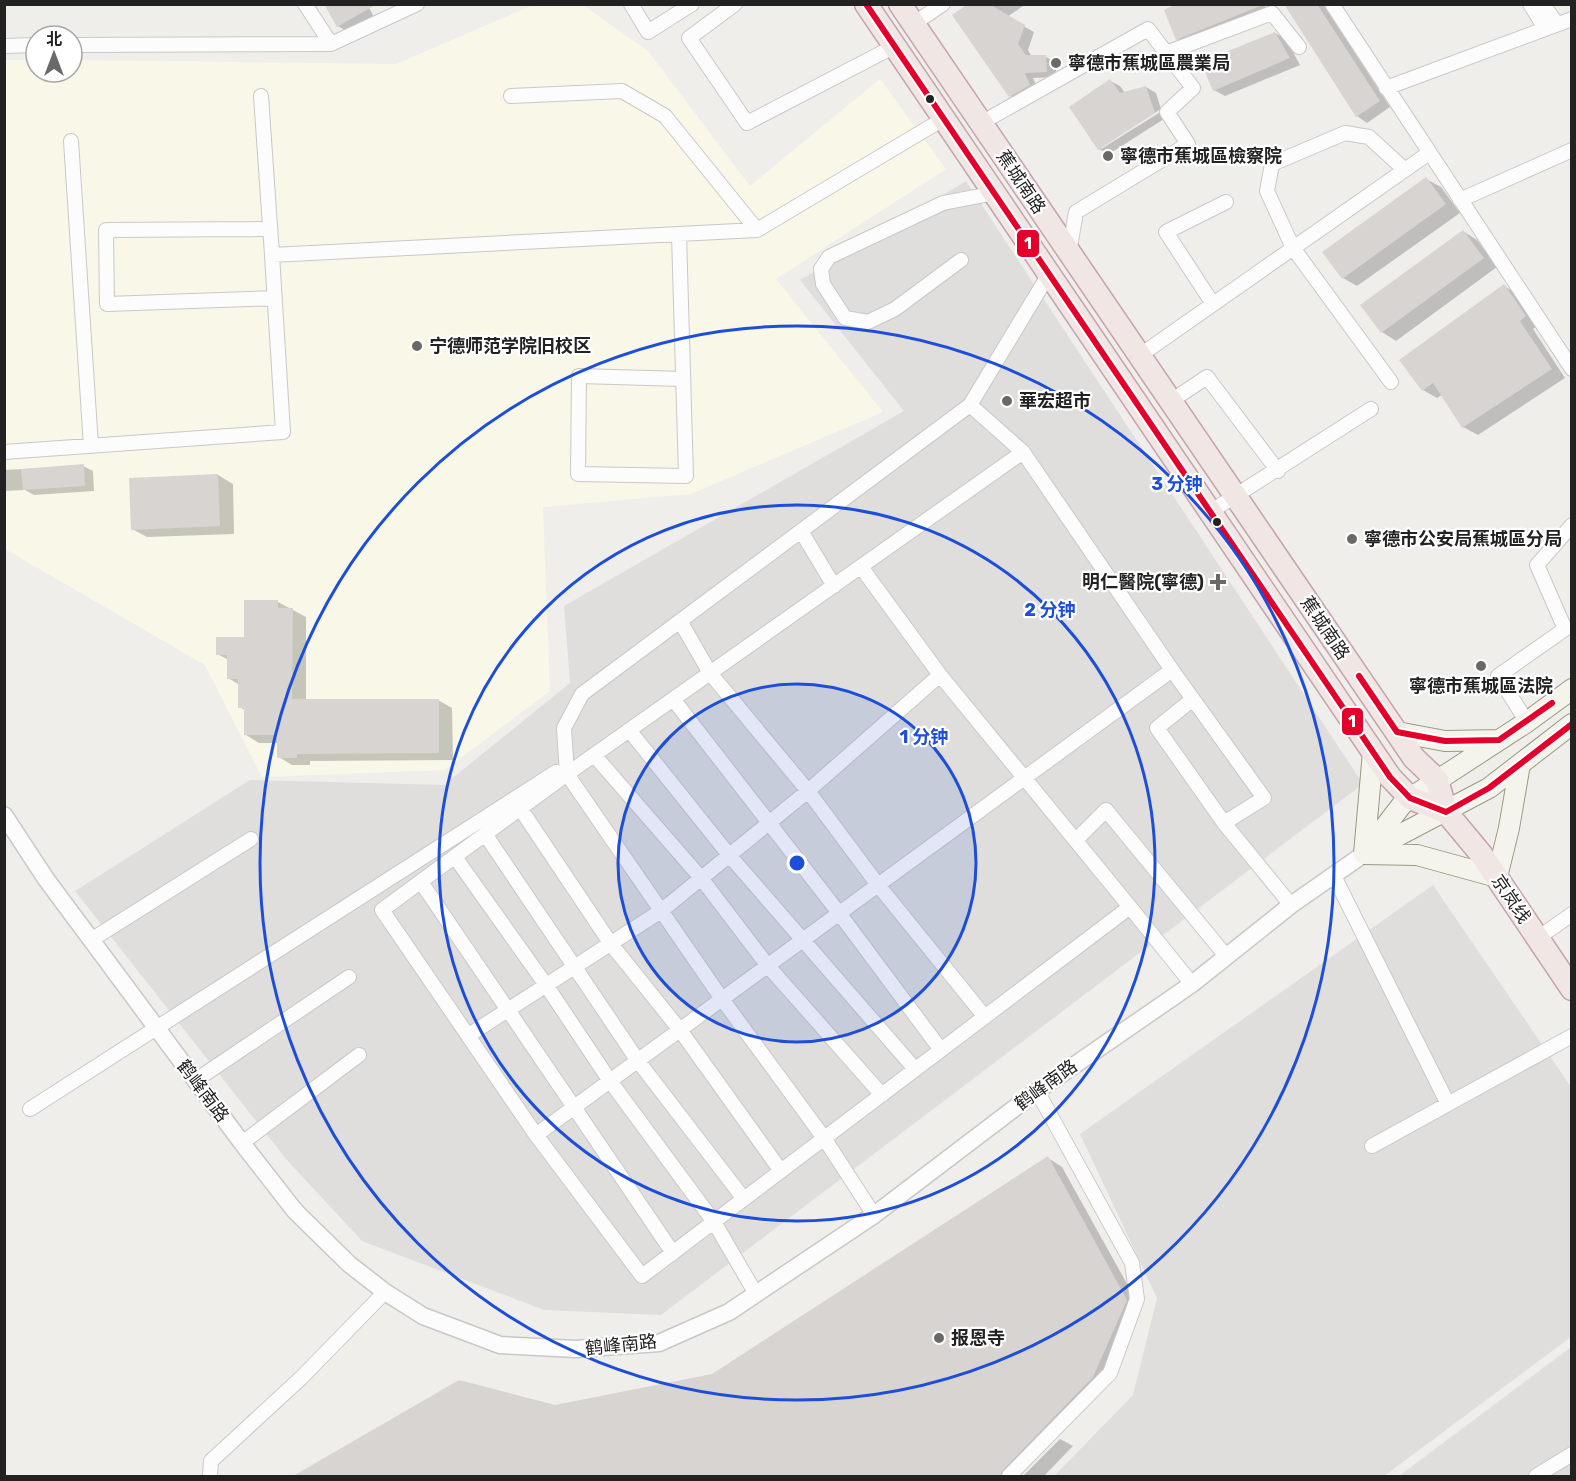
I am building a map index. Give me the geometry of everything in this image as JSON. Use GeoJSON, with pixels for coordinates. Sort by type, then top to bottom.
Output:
{"type":"FeatureCollection","features":[{"type":"Feature","properties":{"kind":"highway","name":"蕉城南路"},"geometry":{"type":"LineString","coordinates":[[866,4],[1390,777],[1410,798],[1446,812]]}},
{"type":"Feature","properties":{"kind":"highway","name":"蕉城南路"},"geometry":{"type":"LineString","coordinates":[[900,4],[1414,758],[1437,780]]}},
{"type":"Feature","properties":{"kind":"highway"},"geometry":{"type":"LineString","coordinates":[[1437,780],[1446,812]]}},
{"type":"Feature","properties":{"kind":"highway","name":"京岚线"},"geometry":{"type":"LineString","coordinates":[[1446,812],[1497,877],[1572,989]]}},
{"type":"Feature","properties":{"kind":"main road"},"geometry":{"type":"LineString","coordinates":[[1364,854],[1410,798],[1527,722],[1572,689]]}},
{"type":"Feature","properties":{"kind":"main road"},"geometry":{"type":"LineString","coordinates":[[1364,854],[1489,789],[1572,723]]}},
{"type":"Feature","properties":{"kind":"main road"},"geometry":{"type":"LineString","coordinates":[[1397,732],[1445,741],[1499,740]]}},
{"type":"Feature","properties":{"kind":"main road"},"geometry":{"type":"LineString","coordinates":[[1364,854],[1373,752]]}},
{"type":"Feature","properties":{"kind":"main road"},"geometry":{"type":"LineString","coordinates":[[1364,854],[1417,855],[1497,877],[1509,828],[1520,764]]}},
{"type":"Feature","properties":{"kind":"street"},"geometry":{"type":"LineString","coordinates":[[305,4],[331,44]]}},
{"type":"Feature","properties":{"kind":"street"},"geometry":{"type":"LineString","coordinates":[[84,45],[331,44],[417,4]]}},
{"type":"Feature","properties":{"kind":"street"},"geometry":{"type":"LineString","coordinates":[[631,4],[648,32],[692,4]]}},
{"type":"Feature","properties":{"kind":"street"},"geometry":{"type":"LineString","coordinates":[[735,4],[689,38],[747,123],[895,46]]}},
{"type":"Feature","properties":{"kind":"street"},"geometry":{"type":"LineString","coordinates":[[913,24],[943,4]]}},
{"type":"Feature","properties":{"kind":"street"},"geometry":{"type":"LineString","coordinates":[[1332,4],[1572,369]]}},
{"type":"Feature","properties":{"kind":"street"},"geometry":{"type":"LineString","coordinates":[[1530,4],[1551,26]]}},
{"type":"Feature","properties":{"kind":"street"},"geometry":{"type":"LineString","coordinates":[[1543,4],[1551,26]]}},
{"type":"Feature","properties":{"kind":"street"},"geometry":{"type":"LineString","coordinates":[[1166,53],[1272,13],[1299,47]]}},
{"type":"Feature","properties":{"kind":"street"},"geometry":{"type":"LineString","coordinates":[[1386,88],[1572,19]]}},
{"type":"Feature","properties":{"kind":"street"},"geometry":{"type":"LineString","coordinates":[[981,123],[1148,29],[1193,88],[1167,112],[1188,144],[1076,212],[1070,253]]}},
{"type":"Feature","properties":{"kind":"street"},"geometry":{"type":"LineString","coordinates":[[4,46],[24,45]]}},
{"type":"Feature","properties":{"kind":"street"},"geometry":{"type":"LineString","coordinates":[[511,96],[622,91],[665,116],[758,230]]}},
{"type":"Feature","properties":{"kind":"street"},"geometry":{"type":"LineString","coordinates":[[4,452],[283,432],[261,96]]}},
{"type":"Feature","properties":{"kind":"street"},"geometry":{"type":"LineString","coordinates":[[272,255],[758,230],[945,118]]}},
{"type":"Feature","properties":{"kind":"street"},"geometry":{"type":"LineString","coordinates":[[1390,382],[1293,248],[1267,191],[1272,164],[1345,133],[1369,137],[1405,170]]}},
{"type":"Feature","properties":{"kind":"street"},"geometry":{"type":"LineString","coordinates":[[71,141],[90,446]]}},
{"type":"Feature","properties":{"kind":"street"},"geometry":{"type":"LineString","coordinates":[[1460,200],[1572,150]]}},
{"type":"Feature","properties":{"kind":"street"},"geometry":{"type":"LineString","coordinates":[[1139,356],[1429,153]]}},
{"type":"Feature","properties":{"kind":"street"},"geometry":{"type":"LineString","coordinates":[[961,260],[895,309],[868,322],[845,318],[823,284],[821,269],[829,257],[943,203],[995,193]]}},
{"type":"Feature","properties":{"kind":"street"},"geometry":{"type":"LineString","coordinates":[[1213,304],[1166,232],[1226,202]]}},
{"type":"Feature","properties":{"kind":"street"},"geometry":{"type":"LineString","coordinates":[[270,229],[106,230],[107,304],[275,298]]}},
{"type":"Feature","properties":{"kind":"street"},"geometry":{"type":"LineString","coordinates":[[680,234],[686,476],[578,474],[579,376],[683,379]]}},
{"type":"Feature","properties":{"kind":"street"},"geometry":{"type":"LineString","coordinates":[[874,1215],[824,1138],[722,999],[567,774],[564,728],[582,694],[970,405],[1049,274]]}},
{"type":"Feature","properties":{"kind":"street"},"geometry":{"type":"LineString","coordinates":[[1171,401],[1207,377],[1278,471]]}},
{"type":"Feature","properties":{"kind":"street"},"geometry":{"type":"LineString","coordinates":[[970,405],[1023,453],[1172,670],[1264,798],[1224,824]]}},
{"type":"Feature","properties":{"kind":"street"},"geometry":{"type":"LineString","coordinates":[[1210,512],[1278,471],[1371,409]]}},
{"type":"Feature","properties":{"kind":"street"},"geometry":{"type":"LineString","coordinates":[[1023,453],[567,774],[382,910],[536,1135],[642,1276],[1131,907]]}},
{"type":"Feature","properties":{"kind":"street"},"geometry":{"type":"LineString","coordinates":[[1527,722],[1497,676],[1565,628],[1537,565],[1572,525]]}},
{"type":"Feature","properties":{"kind":"street"},"geometry":{"type":"LineString","coordinates":[[801,531],[834,586]]}},
{"type":"Feature","properties":{"kind":"street"},"geometry":{"type":"LineString","coordinates":[[861,567],[940,675],[1192,984]]}},
{"type":"Feature","properties":{"kind":"street"},"geometry":{"type":"LineString","coordinates":[[680,621],[710,673],[808,791],[878,885],[985,1017]]}},
{"type":"Feature","properties":{"kind":"street"},"geometry":{"type":"LineString","coordinates":[[536,1135],[1172,670]]}},
{"type":"Feature","properties":{"kind":"street"},"geometry":{"type":"LineString","coordinates":[[469,1035],[661,912],[808,791],[940,675]]}},
{"type":"Feature","properties":{"kind":"street"},"geometry":{"type":"LineString","coordinates":[[673,699],[839,913],[941,1050]]}},
{"type":"Feature","properties":{"kind":"street"},"geometry":{"type":"LineString","coordinates":[[1193,699],[1157,728],[1224,824],[1291,905]]}},
{"type":"Feature","properties":{"kind":"street"},"geometry":{"type":"LineString","coordinates":[[629,730],[729,855],[915,1070]]}},
{"type":"Feature","properties":{"kind":"street"},"geometry":{"type":"LineString","coordinates":[[594,755],[701,878],[768,966],[882,1095]]}},
{"type":"Feature","properties":{"kind":"street"},"geometry":{"type":"LineString","coordinates":[[30,1109],[556,772],[567,774]]}},
{"type":"Feature","properties":{"kind":"street"},"geometry":{"type":"LineString","coordinates":[[520,808],[611,944],[680,1030],[781,1171]]}},
{"type":"Feature","properties":{"kind":"street"},"geometry":{"type":"LineString","coordinates":[[1076,840],[1106,810],[1226,956]]}},
{"type":"Feature","properties":{"kind":"street","name":"鹤峰南路"},"geometry":{"type":"LineString","coordinates":[[5,816],[46,879],[242,1143],[295,1211],[349,1264],[385,1292],[423,1316],[500,1346],[576,1349],[659,1343],[729,1312],[874,1215],[1037,1091],[1192,984],[1291,905],[1364,854]]}},
{"type":"Feature","properties":{"kind":"street"},"geometry":{"type":"LineString","coordinates":[[485,834],[638,1060],[744,1199]]}},
{"type":"Feature","properties":{"kind":"street"},"geometry":{"type":"LineString","coordinates":[[91,940],[251,839]]}},
{"type":"Feature","properties":{"kind":"street"},"geometry":{"type":"LineString","coordinates":[[455,857],[546,985],[610,1081],[714,1222],[756,1294]]}},
{"type":"Feature","properties":{"kind":"street"},"geometry":{"type":"LineString","coordinates":[[1334,876],[1449,1104]]}},
{"type":"Feature","properties":{"kind":"street"},"geometry":{"type":"LineString","coordinates":[[421,882],[673,1253]]}},
{"type":"Feature","properties":{"kind":"street"},"geometry":{"type":"LineString","coordinates":[[1538,938],[1572,914]]}},
{"type":"Feature","properties":{"kind":"street"},"geometry":{"type":"LineString","coordinates":[[196,1080],[349,977]]}},
{"type":"Feature","properties":{"kind":"street"},"geometry":{"type":"LineString","coordinates":[[1372,1146],[1572,1036]]}},
{"type":"Feature","properties":{"kind":"street"},"geometry":{"type":"LineString","coordinates":[[242,1143],[359,1055]]}},
{"type":"Feature","properties":{"kind":"street"},"geometry":{"type":"LineString","coordinates":[[1009,1476],[1110,1373],[1137,1299],[1132,1263],[1037,1091]]}},
{"type":"Feature","properties":{"kind":"street"},"geometry":{"type":"LineString","coordinates":[[210,1476],[211,1461],[301,1378],[385,1292]]}},
{"type":"Feature","properties":{"kind":"street"},"geometry":{"type":"LineString","coordinates":[[1536,1476],[1572,1454]]}},
{"type":"Feature","properties":{"kind":"shaded area","name":"宁德师范学院旧校区"},"geometry":{"type":"Polygon","coordinates":[[[533,5],[583,5],[648,51],[750,186],[880,79],[946,169],[776,279],[883,412],[691,494],[543,507],[550,691],[445,770],[262,777],[205,665],[5,549],[5,60],[24,60],[24,84],[84,84],[84,60],[396,64],[533,5]]]}},
{"type":"Feature","properties":{"kind":"shaded area"},"geometry":{"type":"Polygon","coordinates":[[[966,181],[1363,784],[661,1315],[544,1310],[362,1241],[286,1159],[75,891],[250,780],[444,785],[570,683],[564,606],[904,411],[800,280],[966,181]]]}},
{"type":"Feature","properties":{"kind":"shaded area"},"geometry":{"type":"Polygon","coordinates":[[[1433,885],[1571,1087],[1571,1337],[1384,1476],[1054,1476],[1133,1395],[1157,1298],[1080,1134],[1433,885]]]}},
{"type":"Feature","properties":{"kind":"shaded area"},"geometry":{"type":"Polygon","coordinates":[[[1571,1347],[1571,1476],[1399,1476],[1571,1347]]]}},
{"type":"Feature","properties":{"kind":"building"},"geometry":{"type":"Polygon","coordinates":[[[324,4],[377,4],[337,27],[324,4]]]}},
{"type":"Feature","properties":{"kind":"building"},"geometry":{"type":"Polygon","coordinates":[[[968,4],[989,4],[1025,25],[1018,44],[1026,55],[1046,55],[1047,72],[1025,73],[1030,85],[1009,97],[952,15],[968,4]]]}},
{"type":"Feature","properties":{"kind":"building"},"geometry":{"type":"Polygon","coordinates":[[[1176,4],[1263,5],[1176,40],[1164,10],[1176,4]]]}},
{"type":"Feature","properties":{"kind":"building"},"geometry":{"type":"Polygon","coordinates":[[[1284,4],[1317,4],[1380,101],[1356,117],[1284,4]]]}},
{"type":"Feature","properties":{"kind":"building"},"geometry":{"type":"Polygon","coordinates":[[[1275,32],[1290,58],[1213,91],[1201,62],[1275,32]]]}},
{"type":"Feature","properties":{"kind":"building"},"geometry":{"type":"Polygon","coordinates":[[[1110,79],[1120,93],[1146,86],[1155,113],[1098,150],[1069,107],[1110,79]]]}},
{"type":"Feature","properties":{"kind":"building"},"geometry":{"type":"Polygon","coordinates":[[[1426,177],[1446,204],[1342,279],[1322,252],[1426,177]]]}},
{"type":"Feature","properties":{"kind":"building"},"geometry":{"type":"Polygon","coordinates":[[[1463,230],[1484,258],[1381,333],[1360,305],[1463,230]]]}},
{"type":"Feature","properties":{"kind":"building"},"geometry":{"type":"Polygon","coordinates":[[[1504,284],[1526,316],[1520,321],[1552,369],[1462,428],[1433,383],[1422,391],[1399,360],[1504,284]]]}},
{"type":"Feature","properties":{"kind":"building"},"geometry":{"type":"Polygon","coordinates":[[[84,464],[85,486],[23,490],[21,469],[84,464]]]}},
{"type":"Feature","properties":{"kind":"building"},"geometry":{"type":"Polygon","coordinates":[[[218,474],[220,526],[131,530],[129,478],[218,474]]]}},
{"type":"Feature","properties":{"kind":"building"},"geometry":{"type":"Polygon","coordinates":[[[244,600],[278,600],[278,608],[293,608],[292,699],[439,699],[439,753],[297,754],[297,758],[277,758],[277,735],[244,735],[244,708],[238,708],[238,679],[227,679],[227,655],[216,655],[216,637],[244,637],[244,600]]]}},
{"type":"Feature","properties":{"kind":"building","name":"报恩寺"},"geometry":{"type":"Polygon","coordinates":[[[1048,1156],[1127,1300],[1093,1377],[1003,1470],[1000,1476],[293,1476],[459,1380],[555,1405],[712,1374],[1048,1156]]]}},
{"type":"Feature","properties":{"kind":"transit line","name":"1"},"geometry":{"type":"LineString","coordinates":[[866,4],[1390,777],[1410,798],[1446,812],[1489,788],[1572,724]]}},
{"type":"Feature","properties":{"kind":"transit line","name":"1"},"geometry":{"type":"LineString","coordinates":[[1359,676],[1397,732],[1445,741],[1499,740],[1552,703]]}},
{"type":"Feature","properties":{"kind":"place","name":"寧德市蕉城區農業局"},"geometry":{"type":"Point","coordinates":[1056,63]}},
{"type":"Feature","properties":{"kind":"place","name":"寧德市蕉城區檢察院"},"geometry":{"type":"Point","coordinates":[1108,156]}},
{"type":"Feature","properties":{"kind":"place","name":"宁德师范学院旧校区"},"geometry":{"type":"Point","coordinates":[417,346]}},
{"type":"Feature","properties":{"kind":"place","name":"華宏超市"},"geometry":{"type":"Point","coordinates":[1007,401]}},
{"type":"Feature","properties":{"kind":"place","name":"寧德市公安局蕉城區分局"},"geometry":{"type":"Point","coordinates":[1352,539]}},
{"type":"Feature","properties":{"kind":"place","name":"明仁醫院(寧德)"},"geometry":{"type":"Point","coordinates":[1218,582]}},
{"type":"Feature","properties":{"kind":"place","name":"寧德市蕉城區法院"},"geometry":{"type":"Point","coordinates":[1481,666]}},
{"type":"Feature","properties":{"kind":"place","name":"报恩寺"},"geometry":{"type":"Point","coordinates":[939,1338]}}]}
